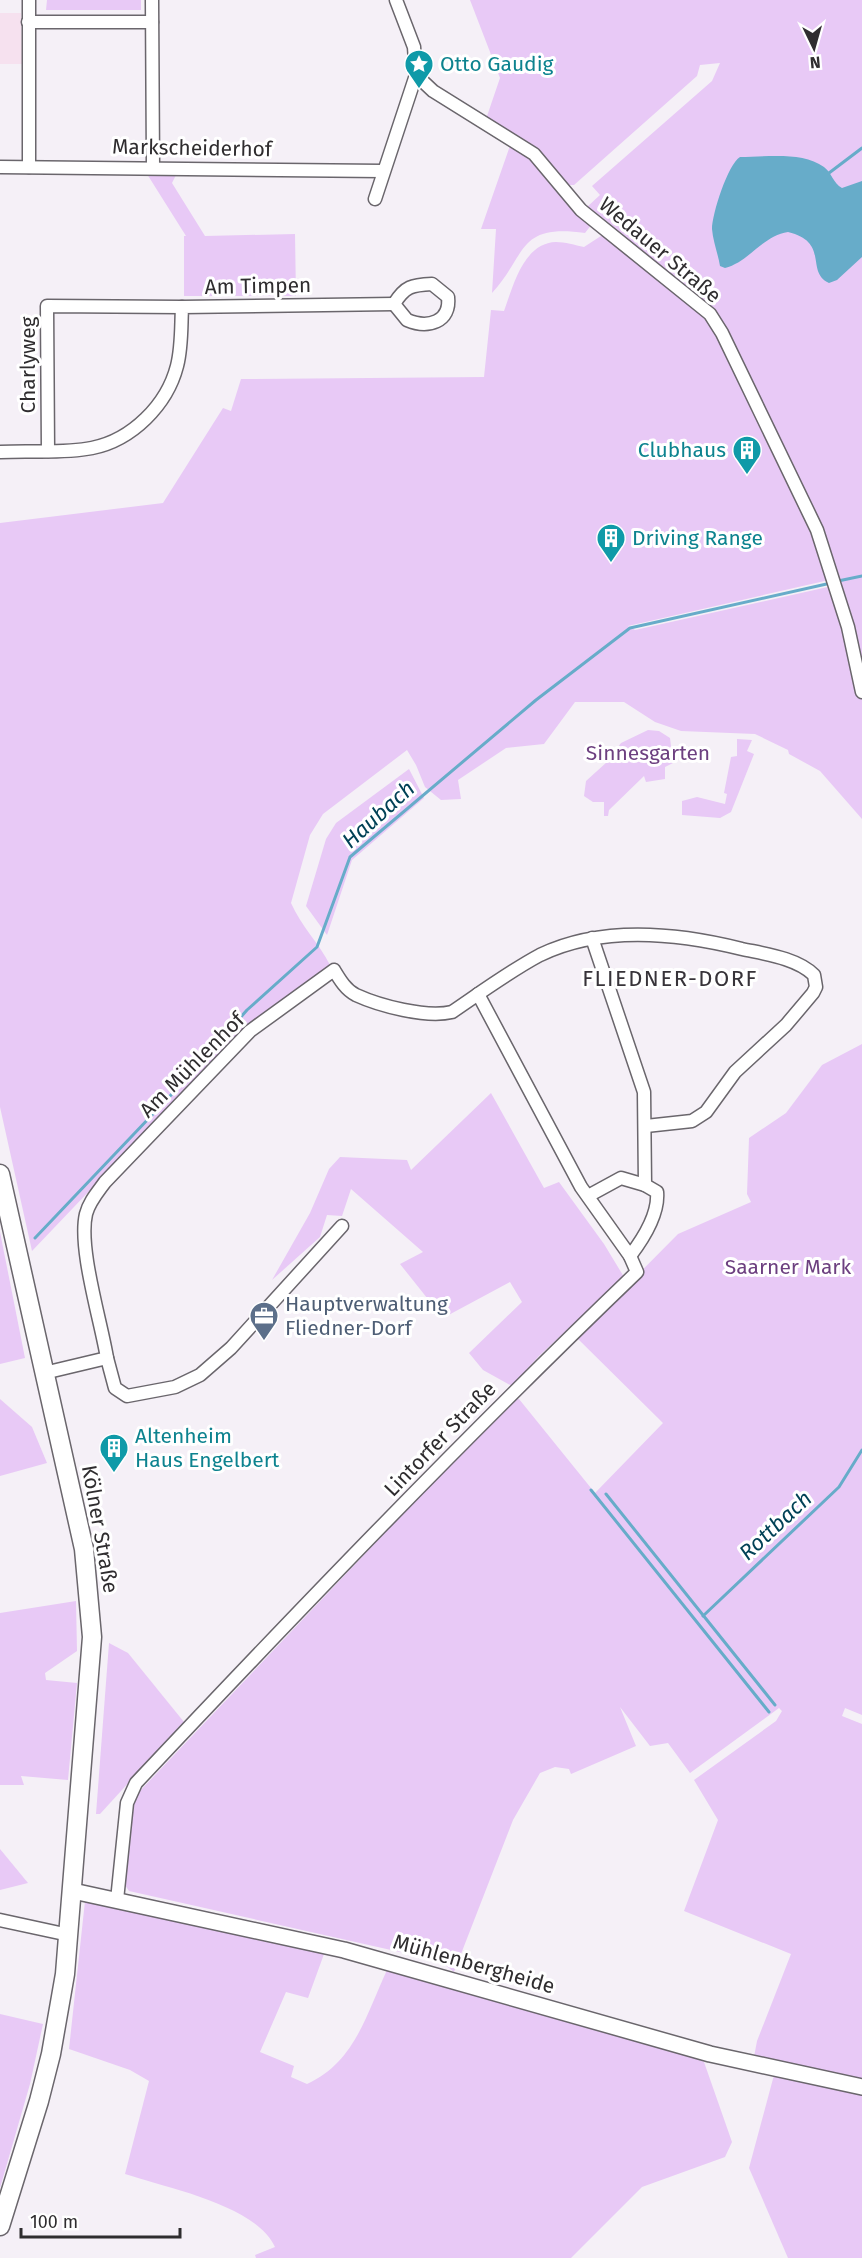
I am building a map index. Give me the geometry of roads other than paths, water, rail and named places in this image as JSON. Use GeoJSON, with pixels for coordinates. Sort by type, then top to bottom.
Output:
{"type":"FeatureCollection","features":[{"type":"Feature","properties":{"kind":"main road","name":"Kölner Straße"},"geometry":{"type":"LineString","coordinates":[[0,1174],[83,1543],[90,1594],[92,1637],[69,1935],[51,2054],[39,2101],[0,2226]]}},
{"type":"Feature","properties":{"kind":"street"},"geometry":{"type":"LineString","coordinates":[[29,0],[29,167]]}},
{"type":"Feature","properties":{"kind":"street"},"geometry":{"type":"LineString","coordinates":[[152,0],[153,166]]}},
{"type":"Feature","properties":{"kind":"street"},"geometry":{"type":"LineString","coordinates":[[375,199],[416,75],[414,47],[396,0]]}},
{"type":"Feature","properties":{"kind":"street"},"geometry":{"type":"LineString","coordinates":[[28,21],[152,22]]}},
{"type":"Feature","properties":{"kind":"street","name":"Wedauer Straße"},"geometry":{"type":"LineString","coordinates":[[416,75],[433,91],[534,154],[581,210],[710,314],[723,333],[817,530],[836,583],[862,692]]}},
{"type":"Feature","properties":{"kind":"street","name":"Markscheiderhof"},"geometry":{"type":"LineString","coordinates":[[0,167],[153,166],[383,171]]}},
{"type":"Feature","properties":{"kind":"street","name":"Am Timpen"},"geometry":{"type":"LineString","coordinates":[[0,452],[94,447],[125,434],[149,415],[159,403],[176,368],[180,348],[182,307],[394,304]]}},
{"type":"Feature","properties":{"kind":"street","name":"Charlyweg"},"geometry":{"type":"LineString","coordinates":[[48,451],[47,306],[182,307]]}},
{"type":"Feature","properties":{"kind":"street","name":"Am Mühlenhof"},"geometry":{"type":"LineString","coordinates":[[107,1358],[87,1254],[85,1226],[90,1202],[105,1182],[250,1031],[334,970],[345,986],[355,994],[421,1013],[438,1015],[452,1012],[541,955],[592,938],[645,935],[704,941],[759,953],[807,968],[816,980],[813,993],[786,1025],[735,1072],[706,1112],[692,1120],[646,1126]]}},
{"type":"Feature","properties":{"kind":"street"},"geometry":{"type":"LineString","coordinates":[[592,938],[641,1080],[646,1126],[645,1185]]}},
{"type":"Feature","properties":{"kind":"street"},"geometry":{"type":"LineString","coordinates":[[478,994],[588,1196],[630,1256],[642,1240],[658,1200],[657,1192],[645,1185],[621,1178],[588,1196]]}},
{"type":"Feature","properties":{"kind":"street"},"geometry":{"type":"LineString","coordinates":[[44,1373],[107,1358],[115,1388],[128,1396],[175,1387],[200,1375],[231,1348],[342,1226]]}},
{"type":"Feature","properties":{"kind":"street","name":"Lintorfer Straße"},"geometry":{"type":"LineString","coordinates":[[117,1900],[127,1803],[136,1782],[445,1462],[637,1272],[630,1256]]}},
{"type":"Feature","properties":{"kind":"street","name":"Mühlenbergheide"},"geometry":{"type":"LineString","coordinates":[[73,1891],[344,1950],[710,2054],[862,2087]]}},
{"type":"Feature","properties":{"kind":"street"},"geometry":{"type":"LineString","coordinates":[[0,1920],[69,1935]]}},
{"type":"Feature","properties":{"kind":"water"},"geometry":{"type":"Polygon","coordinates":[[[783,156],[815,162],[824,167],[842,188],[862,181],[862,257],[837,280],[829,283],[818,272],[809,243],[788,232],[771,238],[734,265],[725,268],[720,266],[712,229],[713,222],[726,179],[735,161],[740,157],[783,156]]]}},
{"type":"Feature","properties":{"kind":"waterway"},"geometry":{"type":"LineString","coordinates":[[829,173],[862,148]]}},
{"type":"Feature","properties":{"kind":"waterway","name":"Haubach"},"geometry":{"type":"LineString","coordinates":[[838,581],[862,576]]}},
{"type":"Feature","properties":{"kind":"waterway","name":"Haubach"},"geometry":{"type":"LineString","coordinates":[[35,1238],[190,1075],[247,1010],[317,947],[350,857],[536,700],[630,628],[831,583]]}},
{"type":"Feature","properties":{"kind":"waterway","name":"Rottbach"},"geometry":{"type":"LineString","coordinates":[[703,1616],[839,1487],[862,1450]]}},
{"type":"Feature","properties":{"kind":"waterway"},"geometry":{"type":"LineString","coordinates":[[591,1490],[769,1712]]}},
{"type":"Feature","properties":{"kind":"waterway"},"geometry":{"type":"LineString","coordinates":[[606,1494],[775,1705]]}},
{"type":"Feature","properties":{"kind":"place","name":"Otto Gaudig"},"geometry":{"type":"Point","coordinates":[419,90]}},
{"type":"Feature","properties":{"kind":"place","name":"Clubhaus"},"geometry":{"type":"Point","coordinates":[747,476]}},
{"type":"Feature","properties":{"kind":"place","name":"Driving Range"},"geometry":{"type":"Point","coordinates":[611,564]}},
{"type":"Feature","properties":{"kind":"place","name":"Hauptverwaltung Fliedner-Dorf"},"geometry":{"type":"Point","coordinates":[264,1342]}},
{"type":"Feature","properties":{"kind":"place","name":"Altenheim Haus Engelbert"},"geometry":{"type":"Point","coordinates":[114,1474]}},
{"type":"Feature","properties":{"kind":"district","name":"FLIEDNER-DORF"},"geometry":{"type":"Point","coordinates":[670,978]}},
{"type":"Feature","properties":{"kind":"park label","name":"Sinnesgarten"},"geometry":{"type":"Point","coordinates":[648,753]}},
{"type":"Feature","properties":{"kind":"park label","name":"Saarner Mark"},"geometry":{"type":"Point","coordinates":[788,1267]}}]}
